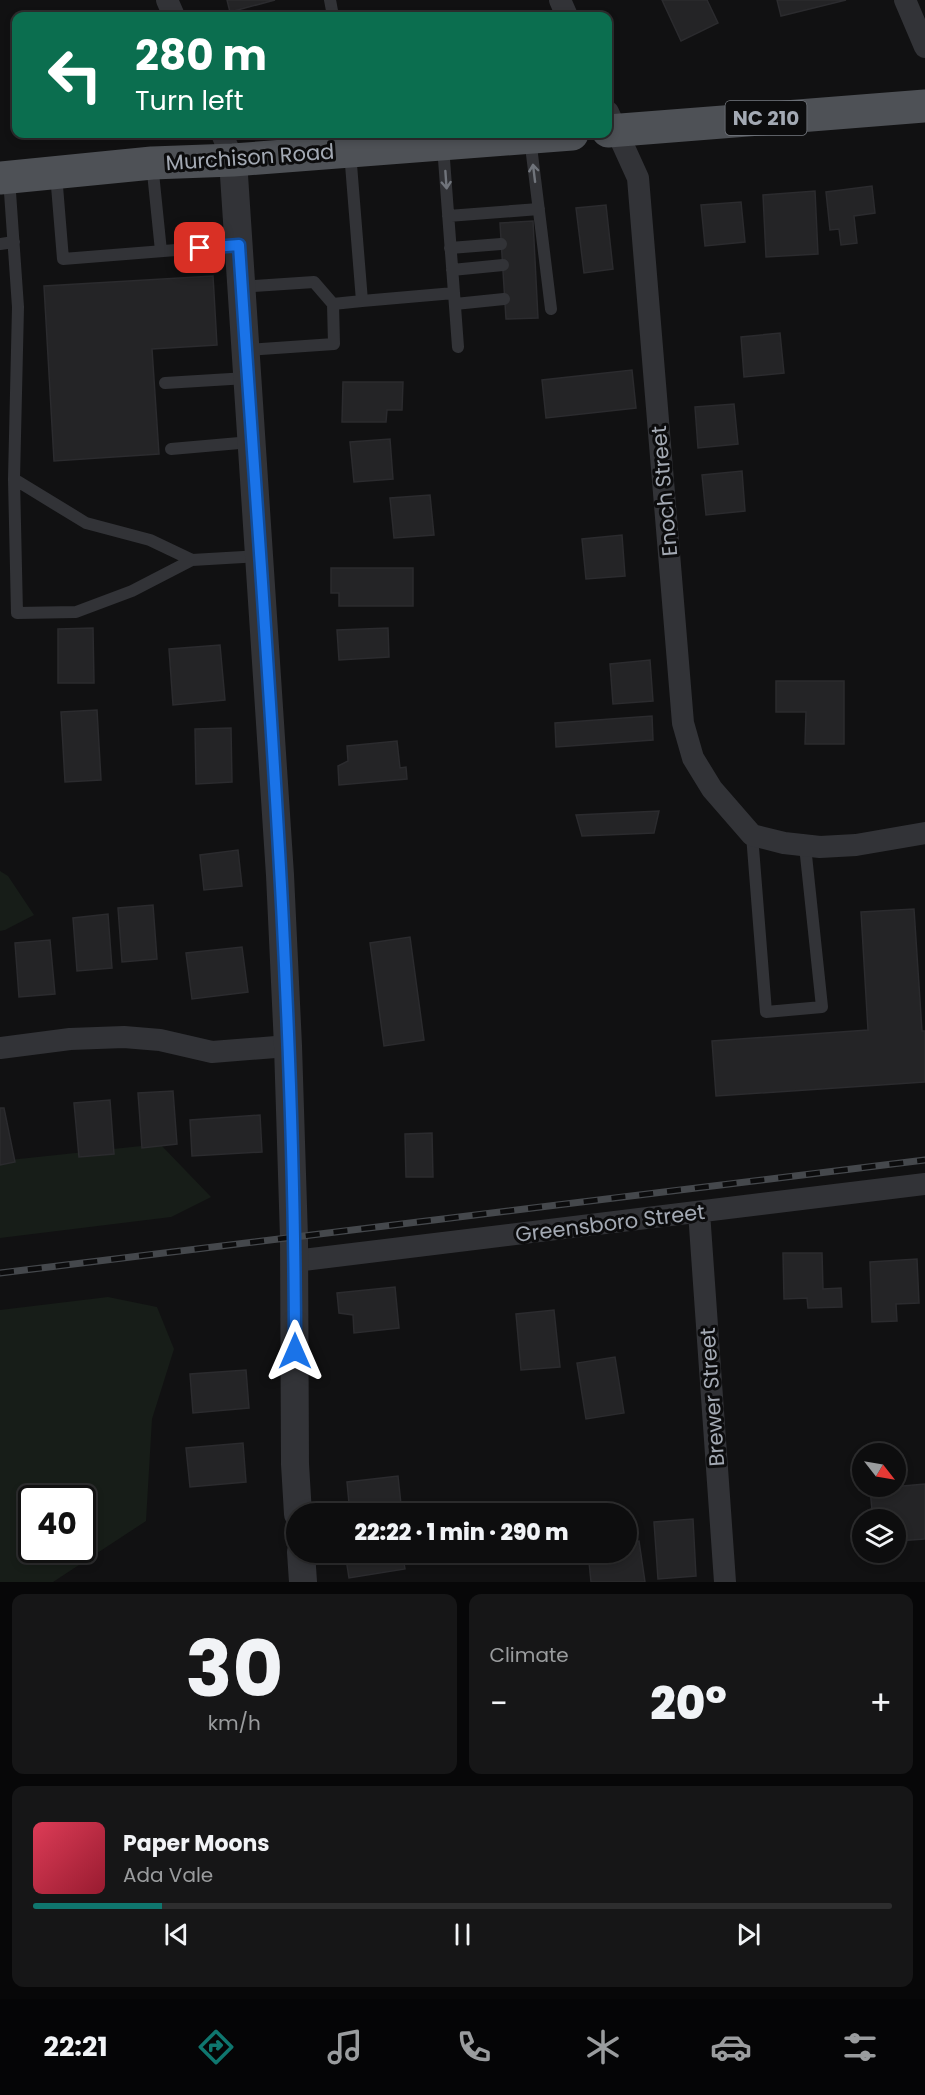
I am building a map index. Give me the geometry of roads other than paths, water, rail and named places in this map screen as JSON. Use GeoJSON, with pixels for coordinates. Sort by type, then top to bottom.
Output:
{"type":"FeatureCollection","features":[{"type":"Feature","properties":{"kind":"main road","name":"NC 210"},"geometry":{"type":"LineString","coordinates":[[612,124],[925,106]]}},
{"type":"Feature","properties":{"kind":"main road","name":"Murchison Road"},"geometry":{"type":"LineString","coordinates":[[4,177],[152,164],[228,147],[350,151],[518,138]]}},
{"type":"Feature","properties":{"kind":"street"},"geometry":{"type":"LineString","coordinates":[[905,0],[925,47]]}},
{"type":"Feature","properties":{"kind":"street","name":"Enoch Street"},"geometry":{"type":"LineString","coordinates":[[612,128],[638,178],[683,723],[693,758],[712,789],[752,835]]}},
{"type":"Feature","properties":{"kind":"street"},"geometry":{"type":"LineString","coordinates":[[228,147],[239,245],[280,875],[295,1261],[295,1464],[297,1503]]}},
{"type":"Feature","properties":{"kind":"street"},"geometry":{"type":"LineString","coordinates":[[752,835],[784,843],[820,847],[856,845],[925,833]]}},
{"type":"Feature","properties":{"kind":"street"},"geometry":{"type":"LineString","coordinates":[[0,1048],[70,1039],[124,1037],[160,1040],[212,1052],[288,1046]]}},
{"type":"Feature","properties":{"kind":"street","name":"Greensboro Street"},"geometry":{"type":"LineString","coordinates":[[295,1261],[925,1184]]}},
{"type":"Feature","properties":{"kind":"street","name":"Brewer Street"},"geometry":{"type":"LineString","coordinates":[[699,1212],[725,1582]]}},
{"type":"Feature","properties":{"kind":"street"},"geometry":{"type":"LineString","coordinates":[[302,1563],[303,1582]]}},
{"type":"Feature","properties":{"kind":"lane"},"geometry":{"type":"LineString","coordinates":[[530,138],[539,209],[538,241],[543,295],[551,309]]}},
{"type":"Feature","properties":{"kind":"lane"},"geometry":{"type":"LineString","coordinates":[[443,144],[458,347]]}},
{"type":"Feature","properties":{"kind":"lane"},"geometry":{"type":"LineString","coordinates":[[350,151],[362,301]]}},
{"type":"Feature","properties":{"kind":"lane"},"geometry":{"type":"LineString","coordinates":[[152,164],[161,251]]}},
{"type":"Feature","properties":{"kind":"lane"},"geometry":{"type":"LineString","coordinates":[[56,172],[63,259],[239,245]]}},
{"type":"Feature","properties":{"kind":"lane"},"geometry":{"type":"LineString","coordinates":[[4,177],[14,242],[18,307],[14,479],[17,613],[76,612],[132,591],[192,560],[259,555]]}},
{"type":"Feature","properties":{"kind":"lane"},"geometry":{"type":"LineString","coordinates":[[448,216],[539,209]]}},
{"type":"Feature","properties":{"kind":"lane"},"geometry":{"type":"LineString","coordinates":[[0,244],[14,242]]}},
{"type":"Feature","properties":{"kind":"lane"},"geometry":{"type":"LineString","coordinates":[[450,248],[501,244]]}},
{"type":"Feature","properties":{"kind":"lane"},"geometry":{"type":"LineString","coordinates":[[452,270],[503,265]]}},
{"type":"Feature","properties":{"kind":"lane"},"geometry":{"type":"LineString","coordinates":[[242,287],[314,282],[333,303],[334,344],[245,350]]}},
{"type":"Feature","properties":{"kind":"lane"},"geometry":{"type":"LineString","coordinates":[[333,303],[504,299]]}},
{"type":"Feature","properties":{"kind":"lane"},"geometry":{"type":"LineString","coordinates":[[165,383],[248,378]]}},
{"type":"Feature","properties":{"kind":"lane"},"geometry":{"type":"LineString","coordinates":[[171,449],[251,442]]}},
{"type":"Feature","properties":{"kind":"lane"},"geometry":{"type":"LineString","coordinates":[[14,479],[87,523],[150,540],[192,560]]}},
{"type":"Feature","properties":{"kind":"lane"},"geometry":{"type":"LineString","coordinates":[[752,835],[766,1012],[822,1007],[805,846]]}},
{"type":"Feature","properties":{"kind":"railway"},"geometry":{"type":"LineString","coordinates":[[0,1273],[925,1160]]}}]}
